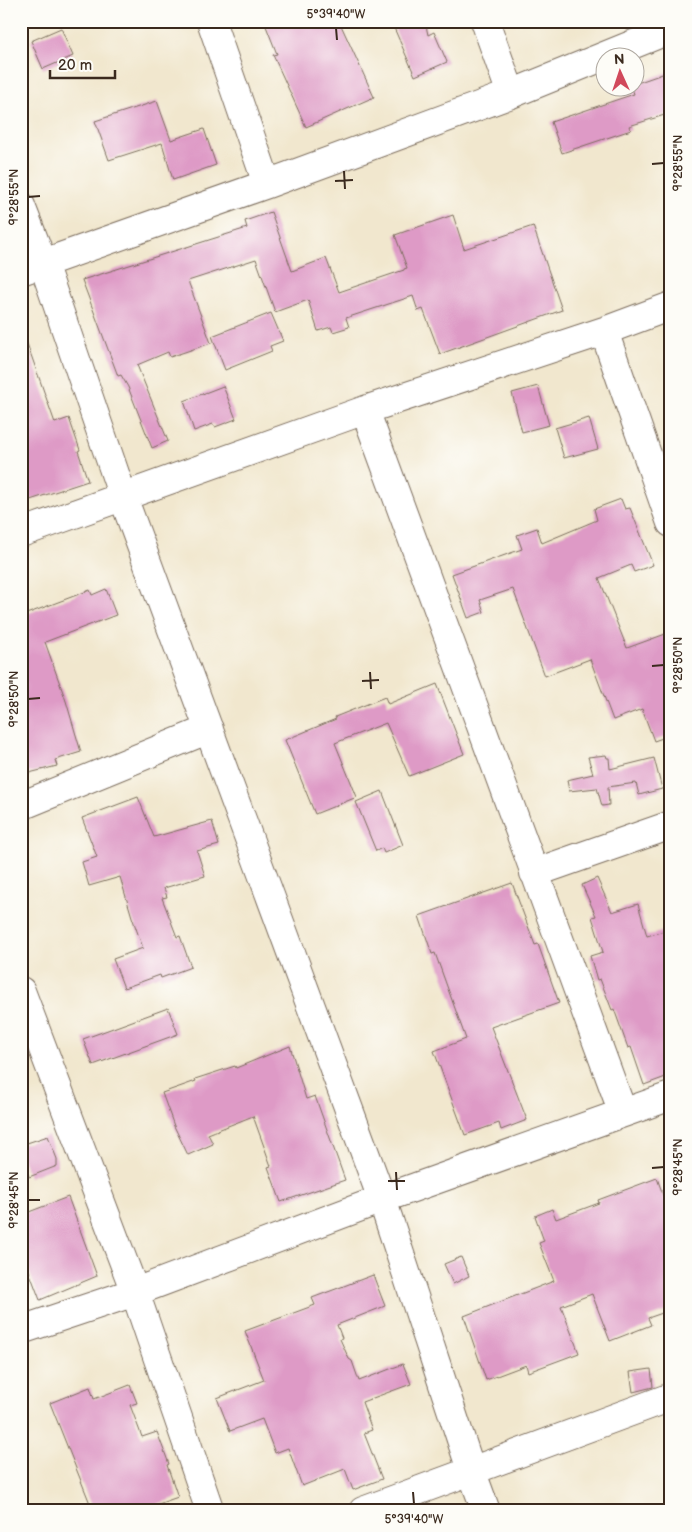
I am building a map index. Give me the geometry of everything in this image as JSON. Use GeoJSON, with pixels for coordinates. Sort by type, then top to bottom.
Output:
{"type":"FeatureCollection","features":[{"type":"Feature","properties":{"kind":"street"},"geometry":{"type":"LineString","coordinates":[[211,21],[267,184]]}},
{"type":"Feature","properties":{"kind":"street"},"geometry":{"type":"LineString","coordinates":[[485,21],[511,94]]}},
{"type":"Feature","properties":{"kind":"street"},"geometry":{"type":"LineString","coordinates":[[32,267],[267,184],[511,94],[671,29]]}},
{"type":"Feature","properties":{"kind":"street"},"geometry":{"type":"LineString","coordinates":[[21,206],[32,267],[123,496],[382,1199],[486,1511]]}},
{"type":"Feature","properties":{"kind":"street"},"geometry":{"type":"LineString","coordinates":[[21,533],[365,410],[604,332],[671,306]]}},
{"type":"Feature","properties":{"kind":"street"},"geometry":{"type":"LineString","coordinates":[[604,332],[671,523]]}},
{"type":"Feature","properties":{"kind":"street"},"geometry":{"type":"LineString","coordinates":[[365,410],[623,1113]]}},
{"type":"Feature","properties":{"kind":"street"},"geometry":{"type":"LineString","coordinates":[[21,806],[209,729]]}},
{"type":"Feature","properties":{"kind":"street"},"geometry":{"type":"LineString","coordinates":[[534,873],[671,825]]}},
{"type":"Feature","properties":{"kind":"street"},"geometry":{"type":"LineString","coordinates":[[21,991],[135,1292],[210,1511]]}},
{"type":"Feature","properties":{"kind":"street"},"geometry":{"type":"LineString","coordinates":[[21,1330],[135,1292],[382,1199],[671,1096]]}},
{"type":"Feature","properties":{"kind":"street"},"geometry":{"type":"LineString","coordinates":[[363,1511],[671,1397]]}},
{"type":"Feature","properties":{"kind":"building"},"geometry":{"type":"Polygon","coordinates":[[[264,21],[339,21],[374,97],[306,127],[273,55],[277,54],[264,21]]]}},
{"type":"Feature","properties":{"kind":"building"},"geometry":{"type":"Polygon","coordinates":[[[391,21],[425,21],[428,35],[434,32],[447,62],[415,76],[391,21]]]}},
{"type":"Feature","properties":{"kind":"building"},"geometry":{"type":"Polygon","coordinates":[[[61,28],[73,56],[43,69],[31,41],[61,28]]]}},
{"type":"Feature","properties":{"kind":"building"},"geometry":{"type":"Polygon","coordinates":[[[671,71],[671,113],[629,126],[631,130],[562,153],[551,122],[622,98],[644,98],[644,80],[671,71]]]}},
{"type":"Feature","properties":{"kind":"building"},"geometry":{"type":"Polygon","coordinates":[[[157,101],[171,140],[204,129],[216,165],[173,180],[162,143],[109,160],[95,121],[157,101]]]}},
{"type":"Feature","properties":{"kind":"building"},"geometry":{"type":"Polygon","coordinates":[[[271,212],[292,271],[326,258],[339,292],[407,268],[395,235],[453,215],[464,249],[533,226],[562,310],[440,354],[423,309],[418,311],[413,296],[346,318],[349,327],[333,332],[331,327],[318,331],[308,300],[275,312],[256,259],[188,281],[211,343],[170,357],[168,352],[137,365],[168,441],[152,448],[128,387],[121,375],[118,376],[82,280],[247,228],[245,221],[271,212]]]}},
{"type":"Feature","properties":{"kind":"building"},"geometry":{"type":"Polygon","coordinates":[[[271,313],[283,341],[270,346],[272,351],[225,370],[212,336],[271,313]]]}},
{"type":"Feature","properties":{"kind":"building"},"geometry":{"type":"Polygon","coordinates":[[[24,335],[55,423],[69,418],[88,481],[21,503],[21,336],[24,335]]]}},
{"type":"Feature","properties":{"kind":"building"},"geometry":{"type":"Polygon","coordinates":[[[223,386],[236,419],[215,427],[213,424],[194,431],[184,401],[223,386]]]}},
{"type":"Feature","properties":{"kind":"building"},"geometry":{"type":"Polygon","coordinates":[[[538,386],[549,425],[522,432],[512,393],[538,386]]]}},
{"type":"Feature","properties":{"kind":"building"},"geometry":{"type":"Polygon","coordinates":[[[589,418],[598,449],[564,458],[555,428],[589,418]]]}},
{"type":"Feature","properties":{"kind":"building"},"geometry":{"type":"Polygon","coordinates":[[[621,499],[625,509],[630,508],[653,565],[634,572],[631,565],[599,578],[627,648],[671,632],[671,735],[654,741],[642,709],[613,720],[590,659],[545,676],[513,589],[480,600],[484,612],[468,618],[452,574],[522,549],[517,535],[537,528],[542,543],[597,520],[594,509],[621,499]]]}},
{"type":"Feature","properties":{"kind":"building"},"geometry":{"type":"Polygon","coordinates":[[[106,589],[116,615],[45,642],[66,701],[81,752],[55,760],[57,766],[21,775],[21,616],[90,590],[92,595],[106,589]]]}},
{"type":"Feature","properties":{"kind":"building"},"geometry":{"type":"Polygon","coordinates":[[[437,684],[464,754],[409,776],[386,723],[335,743],[357,797],[315,814],[285,740],[385,697],[388,704],[437,684]]]}},
{"type":"Feature","properties":{"kind":"building"},"geometry":{"type":"Polygon","coordinates":[[[606,755],[609,758],[610,769],[654,758],[662,789],[639,795],[636,783],[608,787],[609,805],[602,806],[597,788],[569,791],[567,780],[593,774],[588,757],[606,755]]]}},
{"type":"Feature","properties":{"kind":"building"},"geometry":{"type":"Polygon","coordinates":[[[382,791],[403,845],[384,853],[382,848],[376,851],[356,802],[382,791]]]}},
{"type":"Feature","properties":{"kind":"building"},"geometry":{"type":"Polygon","coordinates":[[[138,797],[154,837],[212,821],[219,845],[197,851],[205,876],[164,888],[167,897],[162,898],[177,937],[180,936],[191,967],[161,978],[160,975],[124,988],[113,959],[143,948],[120,877],[89,886],[82,862],[97,857],[82,818],[138,797]]]}},
{"type":"Feature","properties":{"kind":"building"},"geometry":{"type":"Polygon","coordinates":[[[597,878],[612,912],[638,904],[647,936],[671,929],[671,1075],[644,1085],[631,1047],[628,1048],[614,1009],[612,1010],[600,979],[597,980],[590,956],[603,952],[592,917],[596,916],[582,885],[597,878]]]}},
{"type":"Feature","properties":{"kind":"building"},"geometry":{"type":"Polygon","coordinates":[[[512,883],[535,945],[538,944],[559,1003],[491,1027],[527,1120],[501,1130],[499,1123],[465,1135],[434,1051],[466,1039],[435,953],[432,954],[419,916],[512,883]]]}},
{"type":"Feature","properties":{"kind":"building"},"geometry":{"type":"Polygon","coordinates":[[[168,1008],[178,1034],[93,1065],[83,1039],[168,1008]]]}},
{"type":"Feature","properties":{"kind":"building"},"geometry":{"type":"Polygon","coordinates":[[[290,1046],[306,1099],[315,1096],[345,1180],[281,1202],[268,1167],[271,1166],[253,1116],[208,1134],[213,1144],[188,1155],[174,1126],[162,1093],[196,1081],[195,1079],[235,1066],[236,1068],[290,1046]]]}},
{"type":"Feature","properties":{"kind":"building"},"geometry":{"type":"Polygon","coordinates":[[[48,1136],[57,1159],[57,1166],[29,1177],[21,1156],[21,1145],[48,1136]]]}},
{"type":"Feature","properties":{"kind":"building"},"geometry":{"type":"Polygon","coordinates":[[[657,1178],[671,1217],[671,1310],[648,1318],[651,1325],[610,1341],[592,1294],[561,1306],[579,1353],[528,1372],[526,1365],[486,1380],[464,1316],[554,1281],[539,1243],[544,1241],[535,1216],[552,1209],[556,1219],[599,1203],[598,1200],[657,1178]]]}},
{"type":"Feature","properties":{"kind":"building"},"geometry":{"type":"Polygon","coordinates":[[[68,1197],[97,1276],[40,1300],[21,1250],[21,1215],[68,1197]]]}},
{"type":"Feature","properties":{"kind":"building"},"geometry":{"type":"Polygon","coordinates":[[[461,1257],[469,1276],[453,1284],[444,1264],[461,1257]]]}},
{"type":"Feature","properties":{"kind":"building"},"geometry":{"type":"Polygon","coordinates":[[[373,1275],[385,1306],[337,1325],[342,1338],[340,1339],[349,1359],[352,1361],[359,1381],[403,1364],[411,1384],[362,1402],[372,1430],[364,1433],[382,1479],[353,1490],[345,1469],[302,1486],[288,1448],[275,1453],[262,1419],[230,1431],[217,1398],[264,1380],[245,1331],[315,1305],[312,1298],[373,1275]]]}},
{"type":"Feature","properties":{"kind":"building"},"geometry":{"type":"Polygon","coordinates":[[[651,1369],[653,1387],[633,1392],[630,1372],[651,1369]]]}},
{"type":"Feature","properties":{"kind":"building"},"geometry":{"type":"Polygon","coordinates":[[[130,1385],[137,1403],[130,1405],[142,1437],[157,1432],[169,1464],[167,1465],[178,1497],[138,1511],[93,1511],[50,1403],[90,1387],[94,1399],[130,1385]]]}}]}
